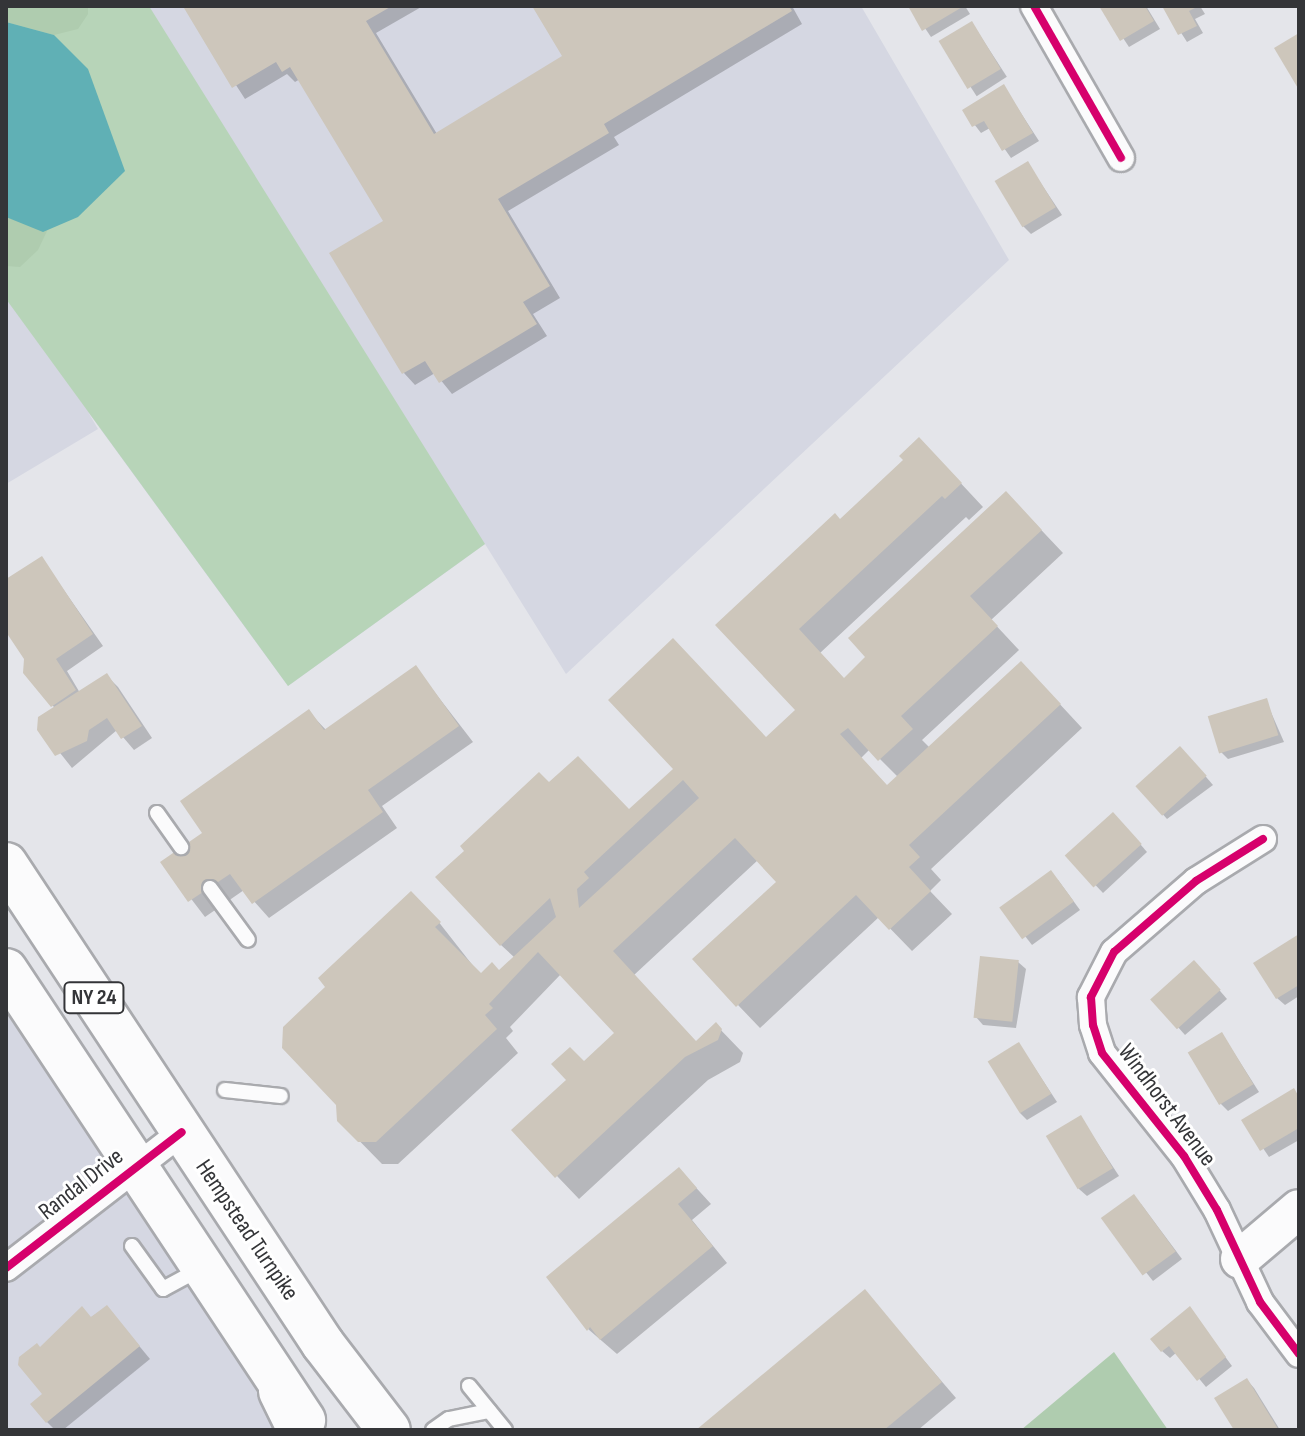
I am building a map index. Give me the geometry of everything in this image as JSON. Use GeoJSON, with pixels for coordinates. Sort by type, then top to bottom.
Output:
{"type":"FeatureCollection","features":[{"type":"Feature","properties":{"kind":"highway"},"geometry":{"type":"LineString","coordinates":[[281,1391],[300,1430]]}},
{"type":"Feature","properties":{"kind":"main road","name":"Hempstead Turnpike"},"geometry":{"type":"LineString","coordinates":[[6,864],[323,1344],[389,1430]]}},
{"type":"Feature","properties":{"kind":"main road","name":"NY 24"},"geometry":{"type":"LineString","coordinates":[[6,970],[137,1165],[281,1391],[312,1430]]}},
{"type":"Feature","properties":{"kind":"main road"},"geometry":{"type":"LineString","coordinates":[[1240,1259],[1299,1209]]}},
{"type":"Feature","properties":{"kind":"street"},"geometry":{"type":"LineString","coordinates":[[1034,6],[1121,158]]}},
{"type":"Feature","properties":{"kind":"street","name":"Windhorst Avenue"},"geometry":{"type":"LineString","coordinates":[[1263,839],[1196,881],[1147,921],[1114,952],[1091,997],[1102,1053],[1184,1156],[1260,1302],[1299,1354]]}},
{"type":"Feature","properties":{"kind":"street","name":"Randal Drive"},"geometry":{"type":"LineString","coordinates":[[6,1268],[182,1132]]}},
{"type":"Feature","properties":{"kind":"lane"},"geometry":{"type":"LineString","coordinates":[[157,813],[181,847]]}},
{"type":"Feature","properties":{"kind":"lane"},"geometry":{"type":"LineString","coordinates":[[210,888],[248,940]]}},
{"type":"Feature","properties":{"kind":"lane"},"geometry":{"type":"LineString","coordinates":[[225,1090],[281,1096]]}},
{"type":"Feature","properties":{"kind":"lane"},"geometry":{"type":"LineString","coordinates":[[132,1246],[163,1289],[203,1268]]}},
{"type":"Feature","properties":{"kind":"lane"},"geometry":{"type":"LineString","coordinates":[[469,1386],[505,1430]]}},
{"type":"Feature","properties":{"kind":"lane"},"geometry":{"type":"LineString","coordinates":[[433,1430],[449,1419],[489,1411]]}},
{"type":"Feature","properties":{"kind":"shaded area"},"geometry":{"type":"Polygon","coordinates":[[[113,6],[861,6],[1009,260],[566,674],[485,544],[288,686],[88,412],[98,429],[6,484],[6,294],[113,6]]]}},
{"type":"Feature","properties":{"kind":"shaded area"},"geometry":{"type":"Polygon","coordinates":[[[6,1013],[301,1430],[6,1430],[6,1013]]]}},
{"type":"Feature","properties":{"kind":"green space"},"geometry":{"type":"Polygon","coordinates":[[[6,6],[149,6],[485,544],[288,686],[6,299],[6,6]]]}},
{"type":"Feature","properties":{"kind":"green space"},"geometry":{"type":"Polygon","coordinates":[[[6,6],[88,6],[88,14],[78,29],[54,35],[6,22],[6,6]]]}},
{"type":"Feature","properties":{"kind":"green space"},"geometry":{"type":"Polygon","coordinates":[[[6,217],[48,229],[38,250],[20,267],[6,266],[6,217]]]}},
{"type":"Feature","properties":{"kind":"green space"},"geometry":{"type":"Polygon","coordinates":[[[1114,1352],[1168,1430],[1021,1430],[1114,1352]]]}},
{"type":"Feature","properties":{"kind":"water"},"geometry":{"type":"Polygon","coordinates":[[[6,22],[54,35],[88,69],[125,171],[78,217],[43,232],[6,217],[6,22]]]}},
{"type":"Feature","properties":{"kind":"building"},"geometry":{"type":"Polygon","coordinates":[[[392,6],[366,21],[434,134],[562,56],[532,6],[789,6],[792,11],[604,124],[609,133],[498,199],[550,286],[523,302],[537,324],[439,383],[425,361],[402,374],[329,253],[383,221],[290,67],[282,72],[276,62],[232,88],[184,8],[392,6]]]}},
{"type":"Feature","properties":{"kind":"building"},"geometry":{"type":"Polygon","coordinates":[[[908,6],[964,6],[922,31],[908,6]]]}},
{"type":"Feature","properties":{"kind":"building"},"geometry":{"type":"Polygon","coordinates":[[[1099,6],[1145,6],[1154,21],[1120,41],[1099,6]]]}},
{"type":"Feature","properties":{"kind":"building"},"geometry":{"type":"Polygon","coordinates":[[[1162,6],[1199,6],[1189,11],[1197,26],[1178,35],[1162,6]]]}},
{"type":"Feature","properties":{"kind":"building"},"geometry":{"type":"Polygon","coordinates":[[[972,21],[1001,69],[967,89],[939,41],[972,21]]]}},
{"type":"Feature","properties":{"kind":"building"},"geometry":{"type":"Polygon","coordinates":[[[1299,33],[1299,90],[1274,48],[1299,33]]]}},
{"type":"Feature","properties":{"kind":"building"},"geometry":{"type":"Polygon","coordinates":[[[1004,84],[1033,133],[1002,151],[984,121],[972,127],[962,110],[1004,84]]]}},
{"type":"Feature","properties":{"kind":"building"},"geometry":{"type":"Polygon","coordinates":[[[1028,161],[1056,207],[1022,227],[995,181],[1028,161]]]}},
{"type":"Feature","properties":{"kind":"building"},"geometry":{"type":"Polygon","coordinates":[[[919,437],[962,483],[945,499],[942,496],[799,629],[844,678],[865,657],[848,638],[1006,491],[1042,530],[970,596],[998,626],[901,716],[913,729],[878,761],[848,728],[840,734],[887,785],[1021,661],[1061,704],[909,845],[920,857],[909,867],[931,891],[889,930],[856,895],[736,1007],[692,959],[776,882],[735,838],[613,951],[696,1041],[716,1022],[722,1029],[718,1040],[685,1057],[555,1178],[511,1130],[566,1080],[551,1064],[570,1047],[584,1061],[614,1033],[538,952],[489,1004],[493,1008],[485,1015],[497,1029],[376,1142],[358,1142],[337,1121],[336,1105],[282,1048],[283,1027],[325,987],[318,978],[411,891],[441,922],[435,927],[481,973],[492,962],[499,970],[556,917],[550,898],[500,946],[435,877],[464,851],[460,846],[539,772],[549,782],[578,756],[629,809],[673,769],[608,700],[673,638],[766,737],[795,710],[715,625],[835,513],[840,519],[903,460],[899,456],[919,437]],[[683,780],[584,872],[589,878],[577,889],[579,908],[699,798],[683,780]]]}},
{"type":"Feature","properties":{"kind":"building"},"geometry":{"type":"Polygon","coordinates":[[[42,556],[93,634],[56,659],[76,690],[51,707],[23,673],[24,659],[6,632],[6,579],[42,556]]]}},
{"type":"Feature","properties":{"kind":"building"},"geometry":{"type":"Polygon","coordinates":[[[416,665],[459,726],[368,790],[383,812],[252,904],[230,874],[188,902],[160,862],[202,833],[180,801],[309,709],[324,730],[416,665]]]}},
{"type":"Feature","properties":{"kind":"building"},"geometry":{"type":"Polygon","coordinates":[[[107,673],[142,726],[121,739],[107,718],[89,730],[87,741],[55,756],[37,730],[38,717],[107,673]]]}},
{"type":"Feature","properties":{"kind":"building"},"geometry":{"type":"Polygon","coordinates":[[[1267,698],[1278,735],[1219,753],[1208,716],[1267,698]]]}},
{"type":"Feature","properties":{"kind":"building"},"geometry":{"type":"Polygon","coordinates":[[[1180,746],[1207,776],[1162,816],[1135,786],[1180,746]]]}},
{"type":"Feature","properties":{"kind":"building"},"geometry":{"type":"Polygon","coordinates":[[[1113,812],[1142,844],[1093,887],[1065,855],[1113,812]]]}},
{"type":"Feature","properties":{"kind":"building"},"geometry":{"type":"Polygon","coordinates":[[[1051,870],[1074,902],[1022,939],[999,908],[1051,870]]]}},
{"type":"Feature","properties":{"kind":"building"},"geometry":{"type":"Polygon","coordinates":[[[1299,934],[1299,985],[1276,999],[1253,963],[1299,934]]]}},
{"type":"Feature","properties":{"kind":"building"},"geometry":{"type":"Polygon","coordinates":[[[980,956],[1019,960],[1012,1022],[974,1018],[980,956]]]}},
{"type":"Feature","properties":{"kind":"building"},"geometry":{"type":"Polygon","coordinates":[[[1194,960],[1221,990],[1177,1029],[1150,999],[1194,960]]]}},
{"type":"Feature","properties":{"kind":"building"},"geometry":{"type":"Polygon","coordinates":[[[1222,1032],[1253,1084],[1219,1105],[1188,1053],[1222,1032]]]}},
{"type":"Feature","properties":{"kind":"building"},"geometry":{"type":"Polygon","coordinates":[[[1019,1042],[1051,1094],[1020,1113],[988,1062],[1019,1042]]]}},
{"type":"Feature","properties":{"kind":"building"},"geometry":{"type":"Polygon","coordinates":[[[1294,1088],[1299,1097],[1299,1128],[1260,1151],[1241,1120],[1294,1088]]]}},
{"type":"Feature","properties":{"kind":"building"},"geometry":{"type":"Polygon","coordinates":[[[1081,1115],[1113,1168],[1078,1189],[1046,1136],[1081,1115]]]}},
{"type":"Feature","properties":{"kind":"building"},"geometry":{"type":"Polygon","coordinates":[[[679,1167],[697,1188],[678,1204],[713,1246],[600,1340],[590,1327],[587,1331],[546,1277],[679,1167]]]}},
{"type":"Feature","properties":{"kind":"building"},"geometry":{"type":"Polygon","coordinates":[[[1134,1194],[1176,1251],[1143,1276],[1101,1218],[1134,1194]]]}},
{"type":"Feature","properties":{"kind":"building"},"geometry":{"type":"Polygon","coordinates":[[[865,1289],[942,1382],[884,1430],[696,1430],[865,1289]]]}},
{"type":"Feature","properties":{"kind":"building"},"geometry":{"type":"Polygon","coordinates":[[[107,1305],[140,1346],[46,1423],[30,1404],[42,1394],[18,1365],[19,1357],[37,1343],[40,1347],[82,1306],[91,1317],[107,1305]]]}},
{"type":"Feature","properties":{"kind":"building"},"geometry":{"type":"Polygon","coordinates":[[[1190,1306],[1226,1357],[1197,1381],[1169,1346],[1161,1352],[1150,1339],[1190,1306]]]}},
{"type":"Feature","properties":{"kind":"building"},"geometry":{"type":"Polygon","coordinates":[[[1247,1378],[1278,1429],[1234,1430],[1214,1398],[1247,1378]]]}},
{"type":"Feature","properties":{"kind":"cycle path"},"geometry":{"type":"LineString","coordinates":[[1034,6],[1121,158]]}},
{"type":"Feature","properties":{"kind":"cycle path"},"geometry":{"type":"LineString","coordinates":[[1263,839],[1196,881],[1114,952],[1091,997],[1093,1025],[1102,1053],[1184,1156],[1217,1210],[1260,1302],[1299,1354]]}},
{"type":"Feature","properties":{"kind":"cycle path"},"geometry":{"type":"LineString","coordinates":[[6,1268],[182,1132]]}}]}
